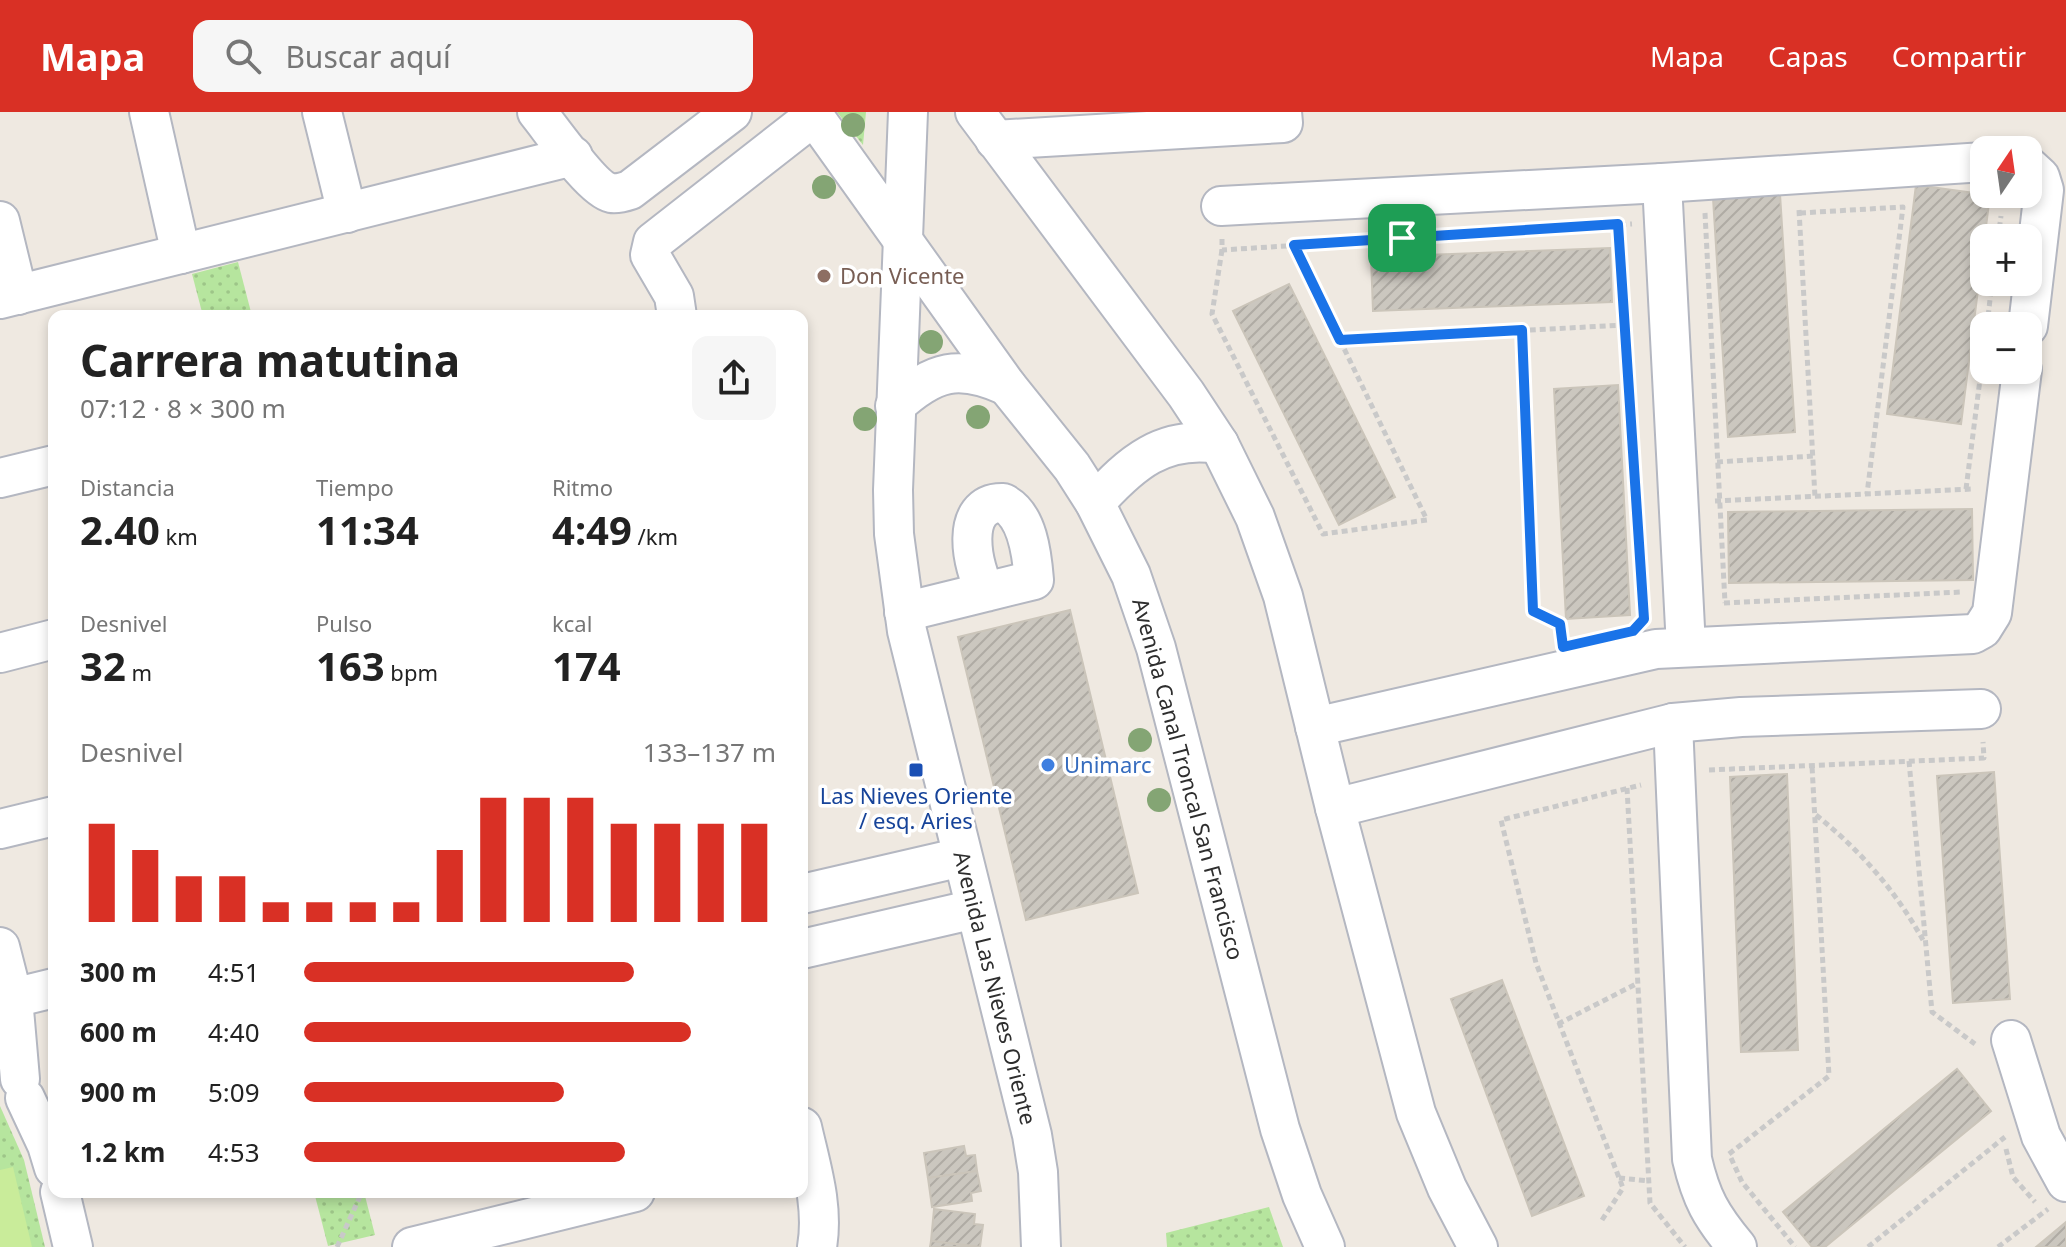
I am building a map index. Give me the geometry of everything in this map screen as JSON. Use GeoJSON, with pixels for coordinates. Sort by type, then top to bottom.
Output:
{"type":"FeatureCollection","features":[{"type":"Feature","properties":{"kind":"street"},"geometry":{"type":"LineString","coordinates":[[149,112],[181,254]]}},
{"type":"Feature","properties":{"kind":"street"},"geometry":{"type":"LineString","coordinates":[[322,112],[347,213]]}},
{"type":"Feature","properties":{"kind":"street"},"geometry":{"type":"LineString","coordinates":[[537,112],[601,188],[610,193],[630,190],[732,112]]}},
{"type":"Feature","properties":{"kind":"street","name":"Avenida Las Nieves Oriente"},"geometry":{"type":"LineString","coordinates":[[908,112],[895,406],[894,534],[904,612],[1032,1135],[1038,1172],[1041,1247]]}},
{"type":"Feature","properties":{"kind":"street"},"geometry":{"type":"LineString","coordinates":[[985,126],[1283,123],[1282,112]]}},
{"type":"Feature","properties":{"kind":"street"},"geometry":{"type":"LineString","coordinates":[[673,310],[674,296],[650,255],[653,242],[812,114]]}},
{"type":"Feature","properties":{"kind":"street","name":"Avenida Canal Troncal San Francisco"},"geometry":{"type":"LineString","coordinates":[[812,114],[1007,386],[1072,467],[1095,503],[1126,564],[1145,611],[1280,1129],[1302,1195],[1325,1247]]}},
{"type":"Feature","properties":{"kind":"street"},"geometry":{"type":"LineString","coordinates":[[985,126],[1178,383],[1219,444],[1255,517],[1283,596],[1335,808],[1416,1113],[1447,1188],[1478,1247]]}},
{"type":"Feature","properties":{"kind":"street"},"geometry":{"type":"LineString","coordinates":[[0,221],[9,297],[573,156]]}},
{"type":"Feature","properties":{"kind":"street"},"geometry":{"type":"LineString","coordinates":[[1221,206],[1970,163]]}},
{"type":"Feature","properties":{"kind":"street"},"geometry":{"type":"LineString","coordinates":[[1662,183],[1686,647]]}},
{"type":"Feature","properties":{"kind":"street"},"geometry":{"type":"LineString","coordinates":[[2042,184],[2042,207]]}},
{"type":"Feature","properties":{"kind":"street"},"geometry":{"type":"LineString","coordinates":[[2030,312],[2042,208]]}},
{"type":"Feature","properties":{"kind":"street"},"geometry":{"type":"LineString","coordinates":[[895,406],[916,387],[954,371],[982,374],[1007,386]]}},
{"type":"Feature","properties":{"kind":"street"},"geometry":{"type":"LineString","coordinates":[[1315,727],[1630,653],[1686,647],[1973,634],[1988,622],[1995,590],[2020,384]]}},
{"type":"Feature","properties":{"kind":"street"},"geometry":{"type":"LineString","coordinates":[[1095,503],[1121,476],[1154,451],[1185,442],[1219,444]]}},
{"type":"Feature","properties":{"kind":"street"},"geometry":{"type":"LineString","coordinates":[[0,478],[48,466]]}},
{"type":"Feature","properties":{"kind":"street"},"geometry":{"type":"LineString","coordinates":[[904,612],[986,592]]}},
{"type":"Feature","properties":{"kind":"street"},"geometry":{"type":"LineString","coordinates":[[0,653],[48,641]]}},
{"type":"Feature","properties":{"kind":"street"},"geometry":{"type":"LineString","coordinates":[[1335,808],[1673,723],[1710,718],[1981,709]]}},
{"type":"Feature","properties":{"kind":"street"},"geometry":{"type":"LineString","coordinates":[[1673,723],[1692,1159],[1701,1195],[1737,1247]]}},
{"type":"Feature","properties":{"kind":"street"},"geometry":{"type":"LineString","coordinates":[[0,829],[48,817]]}},
{"type":"Feature","properties":{"kind":"street"},"geometry":{"type":"LineString","coordinates":[[808,893],[962,857]]}},
{"type":"Feature","properties":{"kind":"street"},"geometry":{"type":"LineString","coordinates":[[808,948],[975,909]]}},
{"type":"Feature","properties":{"kind":"street"},"geometry":{"type":"LineString","coordinates":[[0,947],[13,998],[22,1088],[48,1153]]}},
{"type":"Feature","properties":{"kind":"street"},"geometry":{"type":"LineString","coordinates":[[13,998],[48,989]]}},
{"type":"Feature","properties":{"kind":"street"},"geometry":{"type":"LineString","coordinates":[[1995,1048],[2016,1120],[2050,1156],[2055,1199]]}},
{"type":"Feature","properties":{"kind":"street"},"geometry":{"type":"LineString","coordinates":[[808,1158],[820,1216],[817,1247]]}},
{"type":"Feature","properties":{"kind":"street"},"geometry":{"type":"LineString","coordinates":[[61,1198],[73,1247]]}},
{"type":"Feature","properties":{"kind":"street"},"geometry":{"type":"LineString","coordinates":[[412,1247],[611,1198]]}},
{"type":"Feature","properties":{"kind":"path"},"geometry":{"type":"LineString","coordinates":[[1797,174],[1815,497]]}},
{"type":"Feature","properties":{"kind":"path"},"geometry":{"type":"LineString","coordinates":[[1703,180],[1725,603]]}},
{"type":"Feature","properties":{"kind":"path"},"geometry":{"type":"LineString","coordinates":[[1616,185],[1644,619],[1638,628]]}},
{"type":"Feature","properties":{"kind":"path"},"geometry":{"type":"LineString","coordinates":[[1221,206],[1222,250],[1212,314],[1323,534],[1427,520],[1294,245]]}},
{"type":"Feature","properties":{"kind":"path"},"geometry":{"type":"LineString","coordinates":[[1800,213],[1903,207],[1867,494]]}},
{"type":"Feature","properties":{"kind":"path"},"geometry":{"type":"LineString","coordinates":[[2000,224],[2001,216]]}},
{"type":"Feature","properties":{"kind":"path"},"geometry":{"type":"LineString","coordinates":[[1222,250],[1705,219]]}},
{"type":"Feature","properties":{"kind":"path"},"geometry":{"type":"LineString","coordinates":[[1340,340],[1625,325]]}},
{"type":"Feature","properties":{"kind":"path"},"geometry":{"type":"LineString","coordinates":[[1522,330],[1533,611],[1560,624],[1563,647]]}},
{"type":"Feature","properties":{"kind":"path"},"geometry":{"type":"LineString","coordinates":[[1966,489],[1979,384]]}},
{"type":"Feature","properties":{"kind":"path"},"geometry":{"type":"LineString","coordinates":[[1717,462],[1813,456]]}},
{"type":"Feature","properties":{"kind":"path"},"geometry":{"type":"LineString","coordinates":[[1678,503],[2008,487]]}},
{"type":"Feature","properties":{"kind":"path"},"geometry":{"type":"LineString","coordinates":[[1643,607],[1995,590]]}},
{"type":"Feature","properties":{"kind":"path"},"geometry":{"type":"LineString","coordinates":[[1602,1220],[1623,1188],[1536,963],[1501,820],[1675,776],[1712,770],[1984,758],[1981,709]]}},
{"type":"Feature","properties":{"kind":"path"},"geometry":{"type":"LineString","coordinates":[[1710,718],[1712,785]]}},
{"type":"Feature","properties":{"kind":"path"},"geometry":{"type":"LineString","coordinates":[[1909,761],[1932,1012],[1975,1042],[1995,1048]]}},
{"type":"Feature","properties":{"kind":"path"},"geometry":{"type":"LineString","coordinates":[[1729,1154],[1829,1076],[1812,766]]}},
{"type":"Feature","properties":{"kind":"path"},"geometry":{"type":"LineString","coordinates":[[1627,788],[1650,1203],[1685,1247]]}},
{"type":"Feature","properties":{"kind":"path"},"geometry":{"type":"LineString","coordinates":[[1815,814],[1846,839],[1873,867],[1902,904],[1926,944]]}},
{"type":"Feature","properties":{"kind":"path"},"geometry":{"type":"LineString","coordinates":[[1558,1024],[1638,983]]}},
{"type":"Feature","properties":{"kind":"path"},"geometry":{"type":"LineString","coordinates":[[2003,1139],[2016,1120]]}},
{"type":"Feature","properties":{"kind":"path"},"geometry":{"type":"LineString","coordinates":[[1868,1247],[2003,1139],[2016,1120]]}},
{"type":"Feature","properties":{"kind":"path"},"geometry":{"type":"LineString","coordinates":[[1998,1247],[2055,1199],[2018,1184],[2003,1139]]}},
{"type":"Feature","properties":{"kind":"path"},"geometry":{"type":"LineString","coordinates":[[1726,1141],[1742,1182],[1795,1247]]}},
{"type":"Feature","properties":{"kind":"path"},"geometry":{"type":"LineString","coordinates":[[1619,1178],[1649,1181]]}},
{"type":"Feature","properties":{"kind":"path"},"geometry":{"type":"LineString","coordinates":[[337,1247],[359,1198]]}},
{"type":"Feature","properties":{"kind":"green space"},"geometry":{"type":"Polygon","coordinates":[[[837,112],[866,112],[863,145],[837,112]]]}},
{"type":"Feature","properties":{"kind":"green space"},"geometry":{"type":"Polygon","coordinates":[[[238,262],[250,310],[201,310],[192,274],[238,262]]]}},
{"type":"Feature","properties":{"kind":"green space"},"geometry":{"type":"Polygon","coordinates":[[[0,1106],[24,1160],[45,1247],[0,1247],[0,1106]]]}},
{"type":"Feature","properties":{"kind":"green space"},"geometry":{"type":"Polygon","coordinates":[[[13,1167],[32,1247],[0,1247],[0,1170],[13,1167]]]}},
{"type":"Feature","properties":{"kind":"green space"},"geometry":{"type":"Polygon","coordinates":[[[316,1198],[366,1198],[375,1235],[328,1246],[316,1198]]]}},
{"type":"Feature","properties":{"kind":"green space"},"geometry":{"type":"Polygon","coordinates":[[[1269,1207],[1283,1247],[1167,1247],[1166,1233],[1269,1207]]]}},
{"type":"Feature","properties":{"kind":"building"},"geometry":{"type":"Polygon","coordinates":[[[1916,185],[1970,192],[1970,208],[1988,208],[1986,224],[1970,224],[1970,296],[1977,296],[1975,312],[1970,312],[1970,353],[1961,424],[1887,414],[1916,185]]]}},
{"type":"Feature","properties":{"kind":"building"},"geometry":{"type":"Polygon","coordinates":[[[1780,194],[1795,432],[1728,437],[1713,198],[1780,194]]]}},
{"type":"Feature","properties":{"kind":"building"},"geometry":{"type":"Polygon","coordinates":[[[1610,248],[1612,302],[1373,311],[1371,257],[1610,248]]]}},
{"type":"Feature","properties":{"kind":"building"},"geometry":{"type":"Polygon","coordinates":[[[1289,284],[1395,497],[1339,525],[1233,311],[1289,284]]]}},
{"type":"Feature","properties":{"kind":"building"},"geometry":{"type":"Polygon","coordinates":[[[1618,385],[1630,615],[1566,619],[1554,389],[1618,385]]]}},
{"type":"Feature","properties":{"kind":"building"},"geometry":{"type":"Polygon","coordinates":[[[1972,509],[1973,580],[1729,583],[1728,512],[1972,509]]]}},
{"type":"Feature","properties":{"kind":"building","name":"Unimarc"},"geometry":{"type":"Polygon","coordinates":[[[1070,610],[1138,893],[1026,920],[958,637],[1070,610]]]}},
{"type":"Feature","properties":{"kind":"building"},"geometry":{"type":"Polygon","coordinates":[[[1994,772],[2010,999],[1953,1003],[1937,776],[1994,772]]]}},
{"type":"Feature","properties":{"kind":"building"},"geometry":{"type":"Polygon","coordinates":[[[1787,774],[1798,1050],[1741,1052],[1730,777],[1787,774]]]}},
{"type":"Feature","properties":{"kind":"building"},"geometry":{"type":"Polygon","coordinates":[[[1502,980],[1584,1196],[1532,1216],[1451,999],[1502,980]]]}},
{"type":"Feature","properties":{"kind":"building"},"geometry":{"type":"Polygon","coordinates":[[[1957,1069],[1991,1111],[1825,1247],[1812,1247],[1783,1212],[1957,1069]]]}},
{"type":"Feature","properties":{"kind":"building"},"geometry":{"type":"Polygon","coordinates":[[[964,1146],[966,1156],[975,1155],[977,1171],[928,1178],[924,1153],[964,1146]]]}},
{"type":"Feature","properties":{"kind":"building"},"geometry":{"type":"Polygon","coordinates":[[[977,1171],[981,1191],[971,1193],[972,1201],[932,1207],[928,1178],[977,1171]]]}},
{"type":"Feature","properties":{"kind":"building"},"geometry":{"type":"Polygon","coordinates":[[[934,1209],[975,1214],[974,1224],[983,1225],[980,1247],[931,1241],[934,1209]]]}},
{"type":"Feature","properties":{"kind":"building"},"geometry":{"type":"Polygon","coordinates":[[[2066,1222],[2066,1247],[2036,1247],[2066,1222]]]}},
{"type":"Feature","properties":{"kind":"building"},"geometry":{"type":"Polygon","coordinates":[[[931,1241],[980,1247],[930,1247],[931,1241]]]}},
{"type":"Feature","properties":{"kind":"place","name":"Don Vicente"},"geometry":{"type":"Point","coordinates":[824,276]}},
{"type":"Feature","properties":{"kind":"place","name":"Unimarc"},"geometry":{"type":"Point","coordinates":[1048,765]}},
{"type":"Feature","properties":{"kind":"place","name":"Las Nieves Oriente / esq. Aries"},"geometry":{"type":"Point","coordinates":[916,770]}},
{"type":"Feature","properties":{"kind":"route"},"geometry":{"type":"LineString","coordinates":[[1618,224],[1644,613],[1641,624],[1633,631],[1563,647],[1560,624],[1533,611],[1522,330],[1340,340],[1294,245],[1402,238],[1618,224]]}}]}
